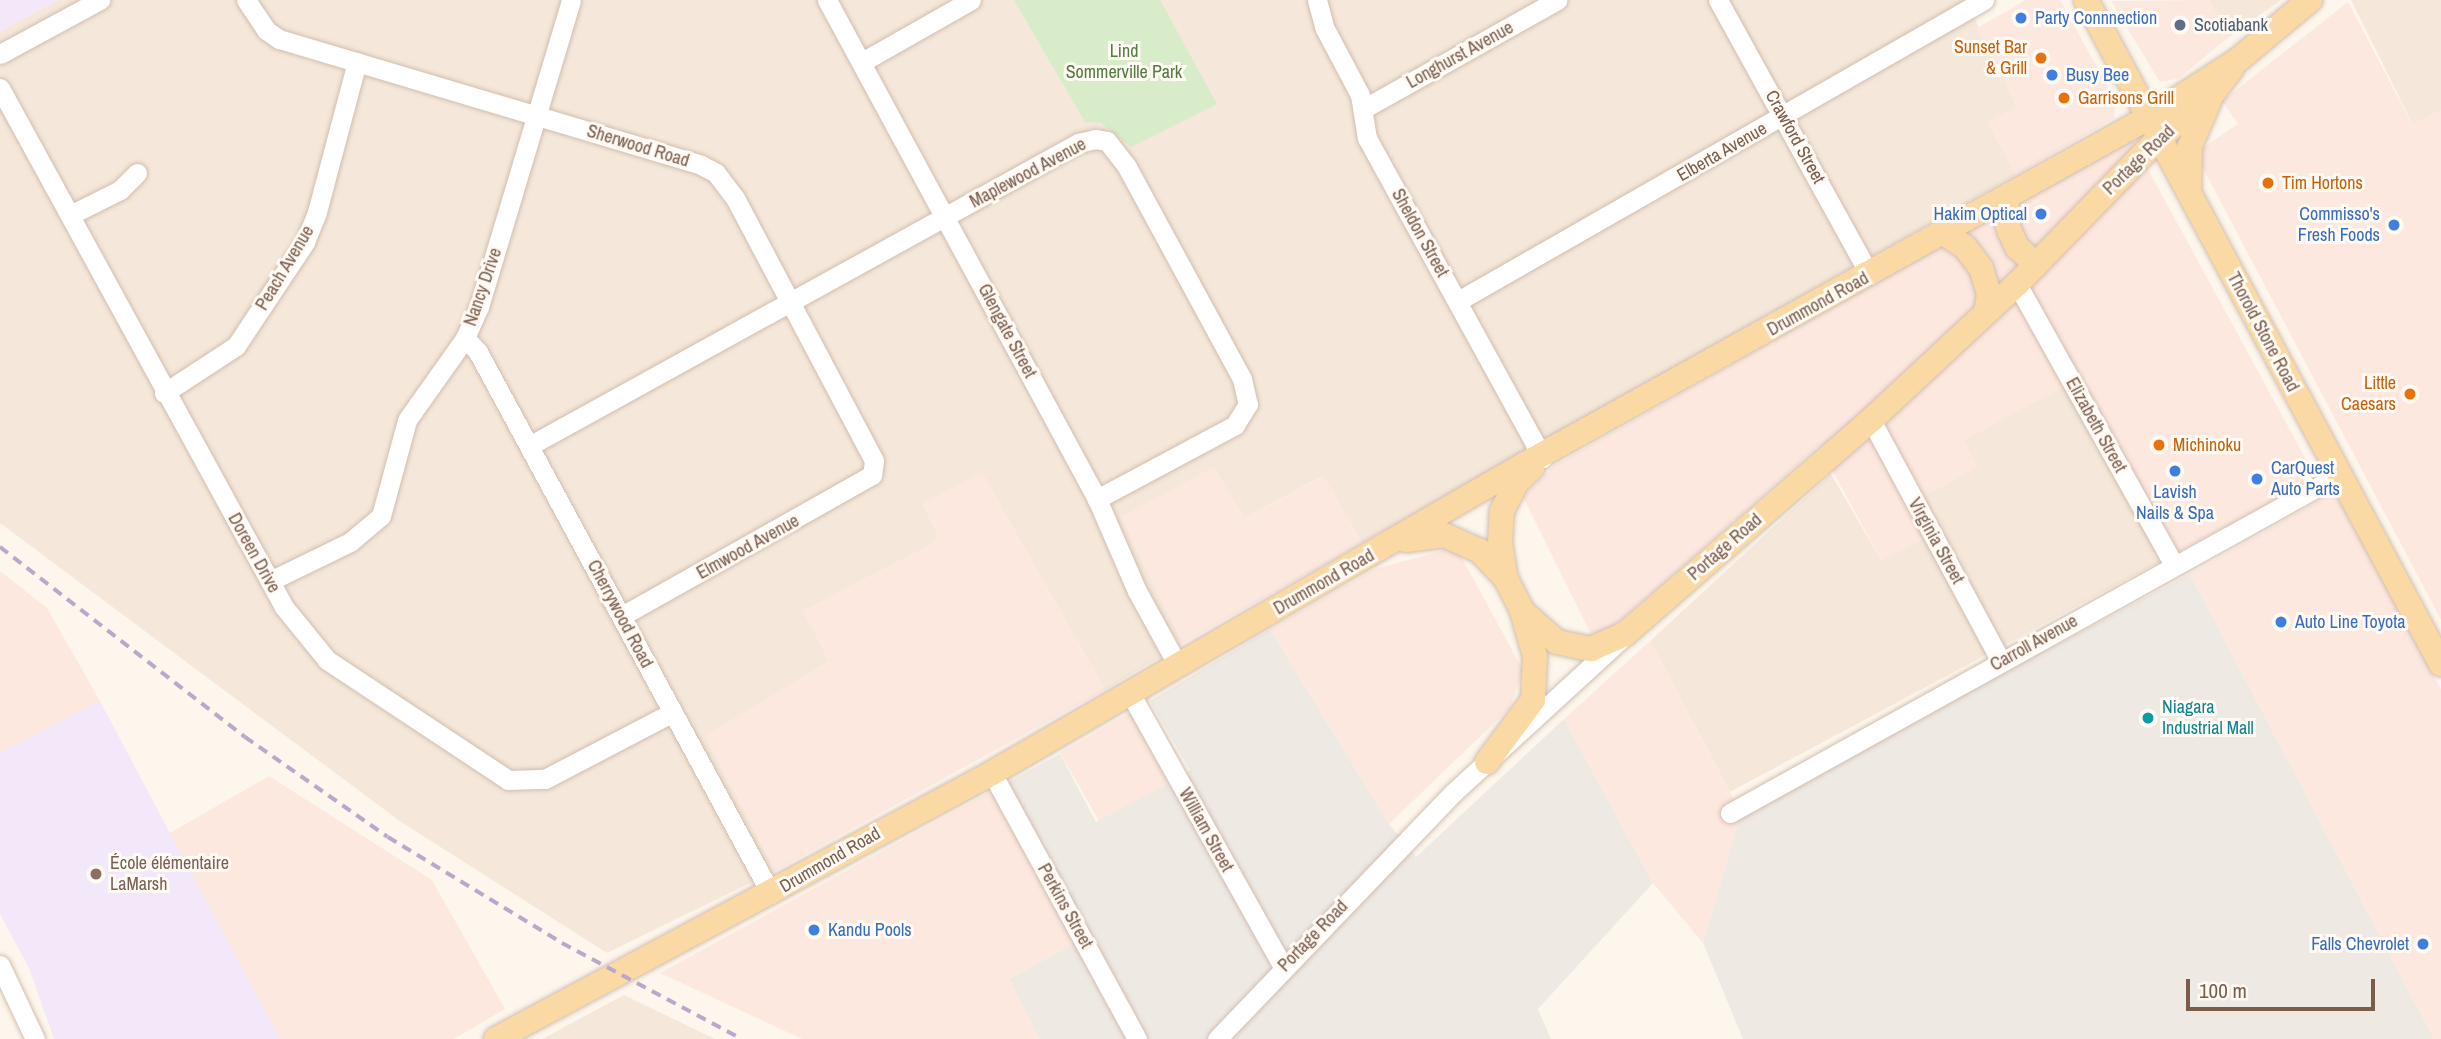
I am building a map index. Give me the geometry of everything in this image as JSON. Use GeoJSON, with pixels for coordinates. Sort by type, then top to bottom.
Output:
{"type":"FeatureCollection","features":[{"type":"Feature","properties":{"kind":"main road","name":"Thorold Stone Road"},"geometry":{"type":"LineString","coordinates":[[2085,0],[2441,664]]}},
{"type":"Feature","properties":{"kind":"main road","name":"Portage Road"},"geometry":{"type":"LineString","coordinates":[[1625,634],[1871,420],[2017,284],[2153,128],[2311,0]]}},
{"type":"Feature","properties":{"kind":"main road","name":"Portage Road"},"geometry":{"type":"LineString","coordinates":[[2153,128],[2211,96],[2238,60]]}},
{"type":"Feature","properties":{"kind":"main road"},"geometry":{"type":"LineString","coordinates":[[2189,193],[2190,146],[2211,96]]}},
{"type":"Feature","properties":{"kind":"main road","name":"Drummond Road"},"geometry":{"type":"LineString","coordinates":[[496,1039],[771,894],[992,773],[1394,543],[1525,464],[1543,458],[2007,197],[2153,128]]}},
{"type":"Feature","properties":{"kind":"main road"},"geometry":{"type":"LineString","coordinates":[[2007,197],[2005,217],[2010,232],[2017,247],[2036,265]]}},
{"type":"Feature","properties":{"kind":"main road"},"geometry":{"type":"LineString","coordinates":[[1944,233],[1965,247],[1981,268],[1989,295],[1986,313]]}},
{"type":"Feature","properties":{"kind":"main road"},"geometry":{"type":"LineString","coordinates":[[1506,579],[1500,544],[1502,512],[1516,483],[1543,458]]}},
{"type":"Feature","properties":{"kind":"main road"},"geometry":{"type":"LineString","coordinates":[[1394,543],[1444,535],[1461,540],[1492,559],[1506,579],[1521,611],[1535,656],[1533,700],[1487,762]]}},
{"type":"Feature","properties":{"kind":"main road"},"geometry":{"type":"LineString","coordinates":[[1521,611],[1557,642],[1574,647],[1591,649],[1625,634]]}},
{"type":"Feature","properties":{"kind":"street"},"geometry":{"type":"LineString","coordinates":[[0,54],[100,0]]}},
{"type":"Feature","properties":{"kind":"street","name":"Sherwood Road"},"geometry":{"type":"LineString","coordinates":[[246,0],[266,30],[279,39],[716,173],[735,198],[874,461],[873,475]]}},
{"type":"Feature","properties":{"kind":"street","name":"Nancy Drive"},"geometry":{"type":"LineString","coordinates":[[270,581],[350,542],[381,516],[407,420],[465,338],[479,307],[571,0]]}},
{"type":"Feature","properties":{"kind":"street","name":"Glengate Street"},"geometry":{"type":"LineString","coordinates":[[827,0],[1097,499],[1137,591],[1178,666]]}},
{"type":"Feature","properties":{"kind":"street"},"geometry":{"type":"LineString","coordinates":[[862,62],[971,0]]}},
{"type":"Feature","properties":{"kind":"street","name":"Sheldon Street"},"geometry":{"type":"LineString","coordinates":[[1317,0],[1324,27],[1363,109],[1367,138],[1543,458]]}},
{"type":"Feature","properties":{"kind":"street","name":"Longhurst Avenue"},"geometry":{"type":"LineString","coordinates":[[1363,109],[1557,0]]}},
{"type":"Feature","properties":{"kind":"street","name":"Crawford Street"},"geometry":{"type":"LineString","coordinates":[[1718,0],[1870,275]]}},
{"type":"Feature","properties":{"kind":"street","name":"Elberta Avenue"},"geometry":{"type":"LineString","coordinates":[[1458,301],[1984,0]]}},
{"type":"Feature","properties":{"kind":"street","name":"Peach Avenue"},"geometry":{"type":"LineString","coordinates":[[164,393],[212,366],[236,346],[305,242],[317,212],[357,62]]}},
{"type":"Feature","properties":{"kind":"street","name":"Doreen Drive"},"geometry":{"type":"LineString","coordinates":[[0,88],[164,393],[284,607],[327,660],[509,780],[545,779],[673,712]]}},
{"type":"Feature","properties":{"kind":"street","name":"Maplewood Avenue"},"geometry":{"type":"LineString","coordinates":[[529,446],[1078,143],[1107,141],[1127,167],[1242,379],[1248,404],[1235,425],[1097,499]]}},
{"type":"Feature","properties":{"kind":"street"},"geometry":{"type":"LineString","coordinates":[[70,215],[120,190],[137,173]]}},
{"type":"Feature","properties":{"kind":"street","name":"Elizabeth Street"},"geometry":{"type":"LineString","coordinates":[[2017,284],[2174,565]]}},
{"type":"Feature","properties":{"kind":"street","name":"Cherrywood Road"},"geometry":{"type":"LineString","coordinates":[[465,338],[478,352],[771,894]]}},
{"type":"Feature","properties":{"kind":"street","name":"Virginia Street"},"geometry":{"type":"LineString","coordinates":[[1871,420],[2001,661]]}},
{"type":"Feature","properties":{"kind":"street","name":"Elmwood Avenue"},"geometry":{"type":"LineString","coordinates":[[622,616],[873,475]]}},
{"type":"Feature","properties":{"kind":"street","name":"Carroll Avenue"},"geometry":{"type":"LineString","coordinates":[[1730,813],[2339,475]]}},
{"type":"Feature","properties":{"kind":"street","name":"Portage Road"},"geometry":{"type":"LineString","coordinates":[[1217,1039],[1283,967],[1487,762],[1625,634]]}},
{"type":"Feature","properties":{"kind":"street","name":"William Street"},"geometry":{"type":"LineString","coordinates":[[1130,693],[1283,967]]}},
{"type":"Feature","properties":{"kind":"street","name":"Perkins Street"},"geometry":{"type":"LineString","coordinates":[[992,773],[1137,1039]]}},
{"type":"Feature","properties":{"kind":"street"},"geometry":{"type":"LineString","coordinates":[[0,965],[35,1039]]}},
{"type":"Feature","properties":{"kind":"shaded area"},"geometry":{"type":"Polygon","coordinates":[[[0,0],[58,0],[0,31],[0,0]]]}},
{"type":"Feature","properties":{"kind":"shaded area"},"geometry":{"type":"Polygon","coordinates":[[[58,0],[1966,0],[2017,107],[1988,122],[2016,175],[1362,543],[1323,476],[1245,518],[1121,517],[1183,643],[1105,690],[982,473],[923,504],[939,536],[925,548],[803,611],[830,661],[706,736],[775,871],[607,953],[401,822],[0,523],[0,31],[58,0]]]}},
{"type":"Feature","properties":{"kind":"shaded area"},"geometry":{"type":"Polygon","coordinates":[[[2026,0],[2060,0],[2115,100],[2114,118],[2016,175],[1988,122],[2017,106],[1977,28],[2026,0]]]}},
{"type":"Feature","properties":{"kind":"shaded area"},"geometry":{"type":"Polygon","coordinates":[[[2208,0],[2281,0],[2229,37],[2208,0]]]}},
{"type":"Feature","properties":{"kind":"shaded area"},"geometry":{"type":"Polygon","coordinates":[[[2208,0],[2229,37],[2179,78],[2160,82],[2111,1],[2208,0]]]}},
{"type":"Feature","properties":{"kind":"shaded area"},"geometry":{"type":"Polygon","coordinates":[[[2351,0],[2441,0],[2441,110],[2413,125],[2351,0]]]}},
{"type":"Feature","properties":{"kind":"shaded area"},"geometry":{"type":"Polygon","coordinates":[[[2348,2],[2412,124],[2441,110],[2441,620],[2195,153],[2238,124],[2222,101],[2348,2]]]}},
{"type":"Feature","properties":{"kind":"shaded area"},"geometry":{"type":"Polygon","coordinates":[[[2131,138],[2316,478],[2174,554],[2080,378],[1964,440],[1977,467],[1911,504],[1925,539],[1881,560],[1819,446],[1595,642],[1523,497],[1555,465],[2131,138]]]}},
{"type":"Feature","properties":{"kind":"shaded area"},"geometry":{"type":"Polygon","coordinates":[[[2081,377],[2174,554],[1730,792],[1650,641],[1831,474],[1881,560],[1911,504],[1963,440],[2081,377]]]}},
{"type":"Feature","properties":{"kind":"shaded area"},"geometry":{"type":"Polygon","coordinates":[[[1214,467],[1245,518],[1324,476],[1362,543],[1183,643],[1121,517],[1214,467]]]}},
{"type":"Feature","properties":{"kind":"shaded area"},"geometry":{"type":"Polygon","coordinates":[[[982,472],[1105,690],[775,871],[705,736],[829,662],[803,611],[925,548],[939,536],[923,504],[982,472]]]}},
{"type":"Feature","properties":{"kind":"shaded area"},"geometry":{"type":"Polygon","coordinates":[[[2335,492],[2441,689],[2441,1039],[2434,1039],[2190,574],[2335,492]]]}},
{"type":"Feature","properties":{"kind":"shaded area"},"geometry":{"type":"Polygon","coordinates":[[[1456,547],[1523,670],[1510,708],[1389,824],[1270,629],[1375,569],[1456,547]]]}},
{"type":"Feature","properties":{"kind":"shaded area"},"geometry":{"type":"Polygon","coordinates":[[[0,571],[47,608],[100,701],[0,753],[0,571]]]}},
{"type":"Feature","properties":{"kind":"shaded area","name":"Niagara Industrial Mall"},"geometry":{"type":"Polygon","coordinates":[[[2190,574],[2434,1039],[1743,1039],[1703,943],[1741,813],[2190,574]]]}},
{"type":"Feature","properties":{"kind":"shaded area"},"geometry":{"type":"Polygon","coordinates":[[[1270,629],[1389,824],[1416,857],[1564,719],[1653,883],[1538,1009],[1551,1039],[1040,1039],[1009,979],[1078,941],[994,790],[1060,754],[1096,822],[1171,782],[1190,770],[1150,701],[1270,629]]]}},
{"type":"Feature","properties":{"kind":"shaded area"},"geometry":{"type":"Polygon","coordinates":[[[1650,641],[1741,813],[1703,943],[1653,883],[1564,719],[1650,641]]]}},
{"type":"Feature","properties":{"kind":"shaded area","name":"École élémentaire LaMarsh"},"geometry":{"type":"Polygon","coordinates":[[[100,701],[280,1039],[54,1039],[29,968],[0,914],[0,753],[100,701]]]}},
{"type":"Feature","properties":{"kind":"shaded area"},"geometry":{"type":"Polygon","coordinates":[[[1131,712],[1172,782],[1100,823],[1060,753],[1131,712]]]}},
{"type":"Feature","properties":{"kind":"shaded area"},"geometry":{"type":"Polygon","coordinates":[[[269,776],[432,880],[505,1009],[454,1039],[280,1039],[170,833],[269,776]]]}},
{"type":"Feature","properties":{"kind":"shaded area"},"geometry":{"type":"Polygon","coordinates":[[[994,790],[1078,941],[1009,979],[1040,1039],[802,1039],[660,973],[994,790]]]}},
{"type":"Feature","properties":{"kind":"shaded area"},"geometry":{"type":"Polygon","coordinates":[[[624,995],[715,1039],[542,1039],[624,995]]]}},
{"type":"Feature","properties":{"kind":"green space","name":"Lind Sommerville Park"},"geometry":{"type":"Polygon","coordinates":[[[1014,0],[1160,0],[1217,104],[1131,147],[1101,123],[1085,122],[1014,0]]]}},
{"type":"Feature","properties":{"kind":"railway"},"geometry":{"type":"LineString","coordinates":[[0,547],[245,737],[388,837],[562,943],[742,1039]]}},
{"type":"Feature","properties":{"kind":"place","name":"Party Connnection"},"geometry":{"type":"Point","coordinates":[2021,18]}},
{"type":"Feature","properties":{"kind":"place","name":"Scotiabank"},"geometry":{"type":"Point","coordinates":[2180,25]}},
{"type":"Feature","properties":{"kind":"place","name":"Sunset Bar & Grill"},"geometry":{"type":"Point","coordinates":[2041,58]}},
{"type":"Feature","properties":{"kind":"place","name":"Busy Bee"},"geometry":{"type":"Point","coordinates":[2052,75]}},
{"type":"Feature","properties":{"kind":"place","name":"Garrisons Grill"},"geometry":{"type":"Point","coordinates":[2064,98]}},
{"type":"Feature","properties":{"kind":"place","name":"Tim Hortons"},"geometry":{"type":"Point","coordinates":[2268,183]}},
{"type":"Feature","properties":{"kind":"place","name":"Hakim Optical"},"geometry":{"type":"Point","coordinates":[2041,214]}},
{"type":"Feature","properties":{"kind":"place","name":"Commisso's Fresh Foods"},"geometry":{"type":"Point","coordinates":[2394,225]}},
{"type":"Feature","properties":{"kind":"place","name":"Little Caesars"},"geometry":{"type":"Point","coordinates":[2410,394]}},
{"type":"Feature","properties":{"kind":"place","name":"Michinoku"},"geometry":{"type":"Point","coordinates":[2159,445]}},
{"type":"Feature","properties":{"kind":"place","name":"Lavish Nails & Spa"},"geometry":{"type":"Point","coordinates":[2175,471]}},
{"type":"Feature","properties":{"kind":"place","name":"CarQuest Auto Parts"},"geometry":{"type":"Point","coordinates":[2257,479]}},
{"type":"Feature","properties":{"kind":"place","name":"Auto Line Toyota"},"geometry":{"type":"Point","coordinates":[2281,622]}},
{"type":"Feature","properties":{"kind":"place","name":"Niagara Industrial Mall"},"geometry":{"type":"Point","coordinates":[2148,718]}},
{"type":"Feature","properties":{"kind":"place","name":"École élémentaire LaMarsh"},"geometry":{"type":"Point","coordinates":[96,874]}},
{"type":"Feature","properties":{"kind":"place","name":"Kandu Pools"},"geometry":{"type":"Point","coordinates":[814,930]}},
{"type":"Feature","properties":{"kind":"place","name":"Falls Chevrolet"},"geometry":{"type":"Point","coordinates":[2423,944]}}]}
